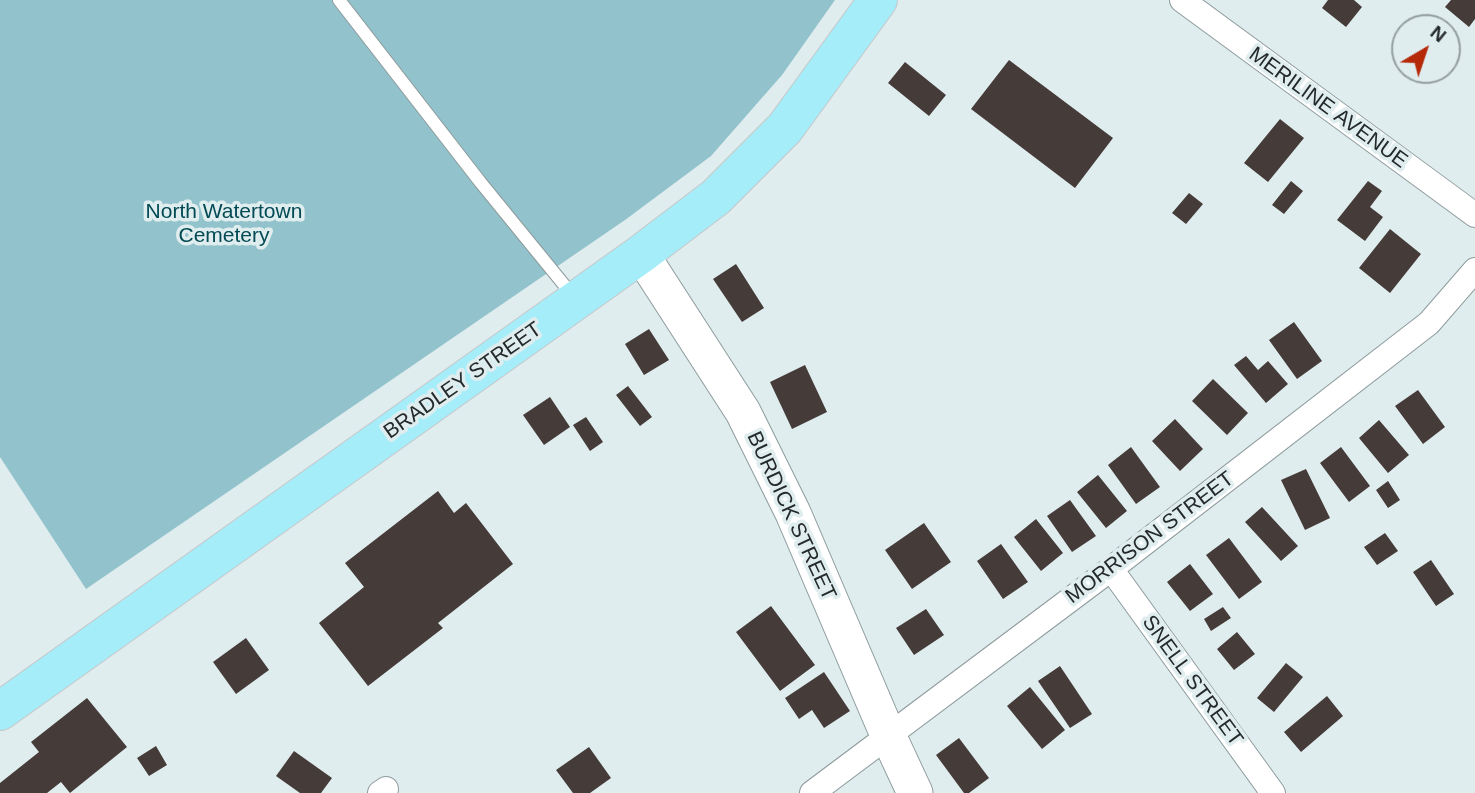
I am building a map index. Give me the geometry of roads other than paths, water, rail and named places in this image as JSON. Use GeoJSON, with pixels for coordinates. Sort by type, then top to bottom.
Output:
{"type":"FeatureCollection","features":[{"type":"Feature","properties":{"kind":"main road","name":"BRADLEY STREET"},"geometry":{"type":"LineString","coordinates":[[0,711],[577,300],[716,197],[785,128],[878,0]]}},
{"type":"Feature","properties":{"kind":"street","name":"MERILINE AVENUE"},"geometry":{"type":"LineString","coordinates":[[1182,0],[1475,215]]}},
{"type":"Feature","properties":{"kind":"street","name":"BURDICK STREET"},"geometry":{"type":"LineString","coordinates":[[641,254],[743,412],[793,513],[915,793]]}},
{"type":"Feature","properties":{"kind":"street","name":"MORRISON STREET"},"geometry":{"type":"LineString","coordinates":[[812,793],[1111,569],[1429,323],[1475,270]]}},
{"type":"Feature","properties":{"kind":"street","name":"SNELL STREET"},"geometry":{"type":"LineString","coordinates":[[1111,569],[1273,793]]}},
{"type":"Feature","properties":{"kind":"lane"},"geometry":{"type":"LineString","coordinates":[[340,0],[481,183],[577,300]]}},
{"type":"Feature","properties":{"kind":"park label","name":"North Watertown Cemetery"},"geometry":{"type":"Point","coordinates":[224,224]}}]}
